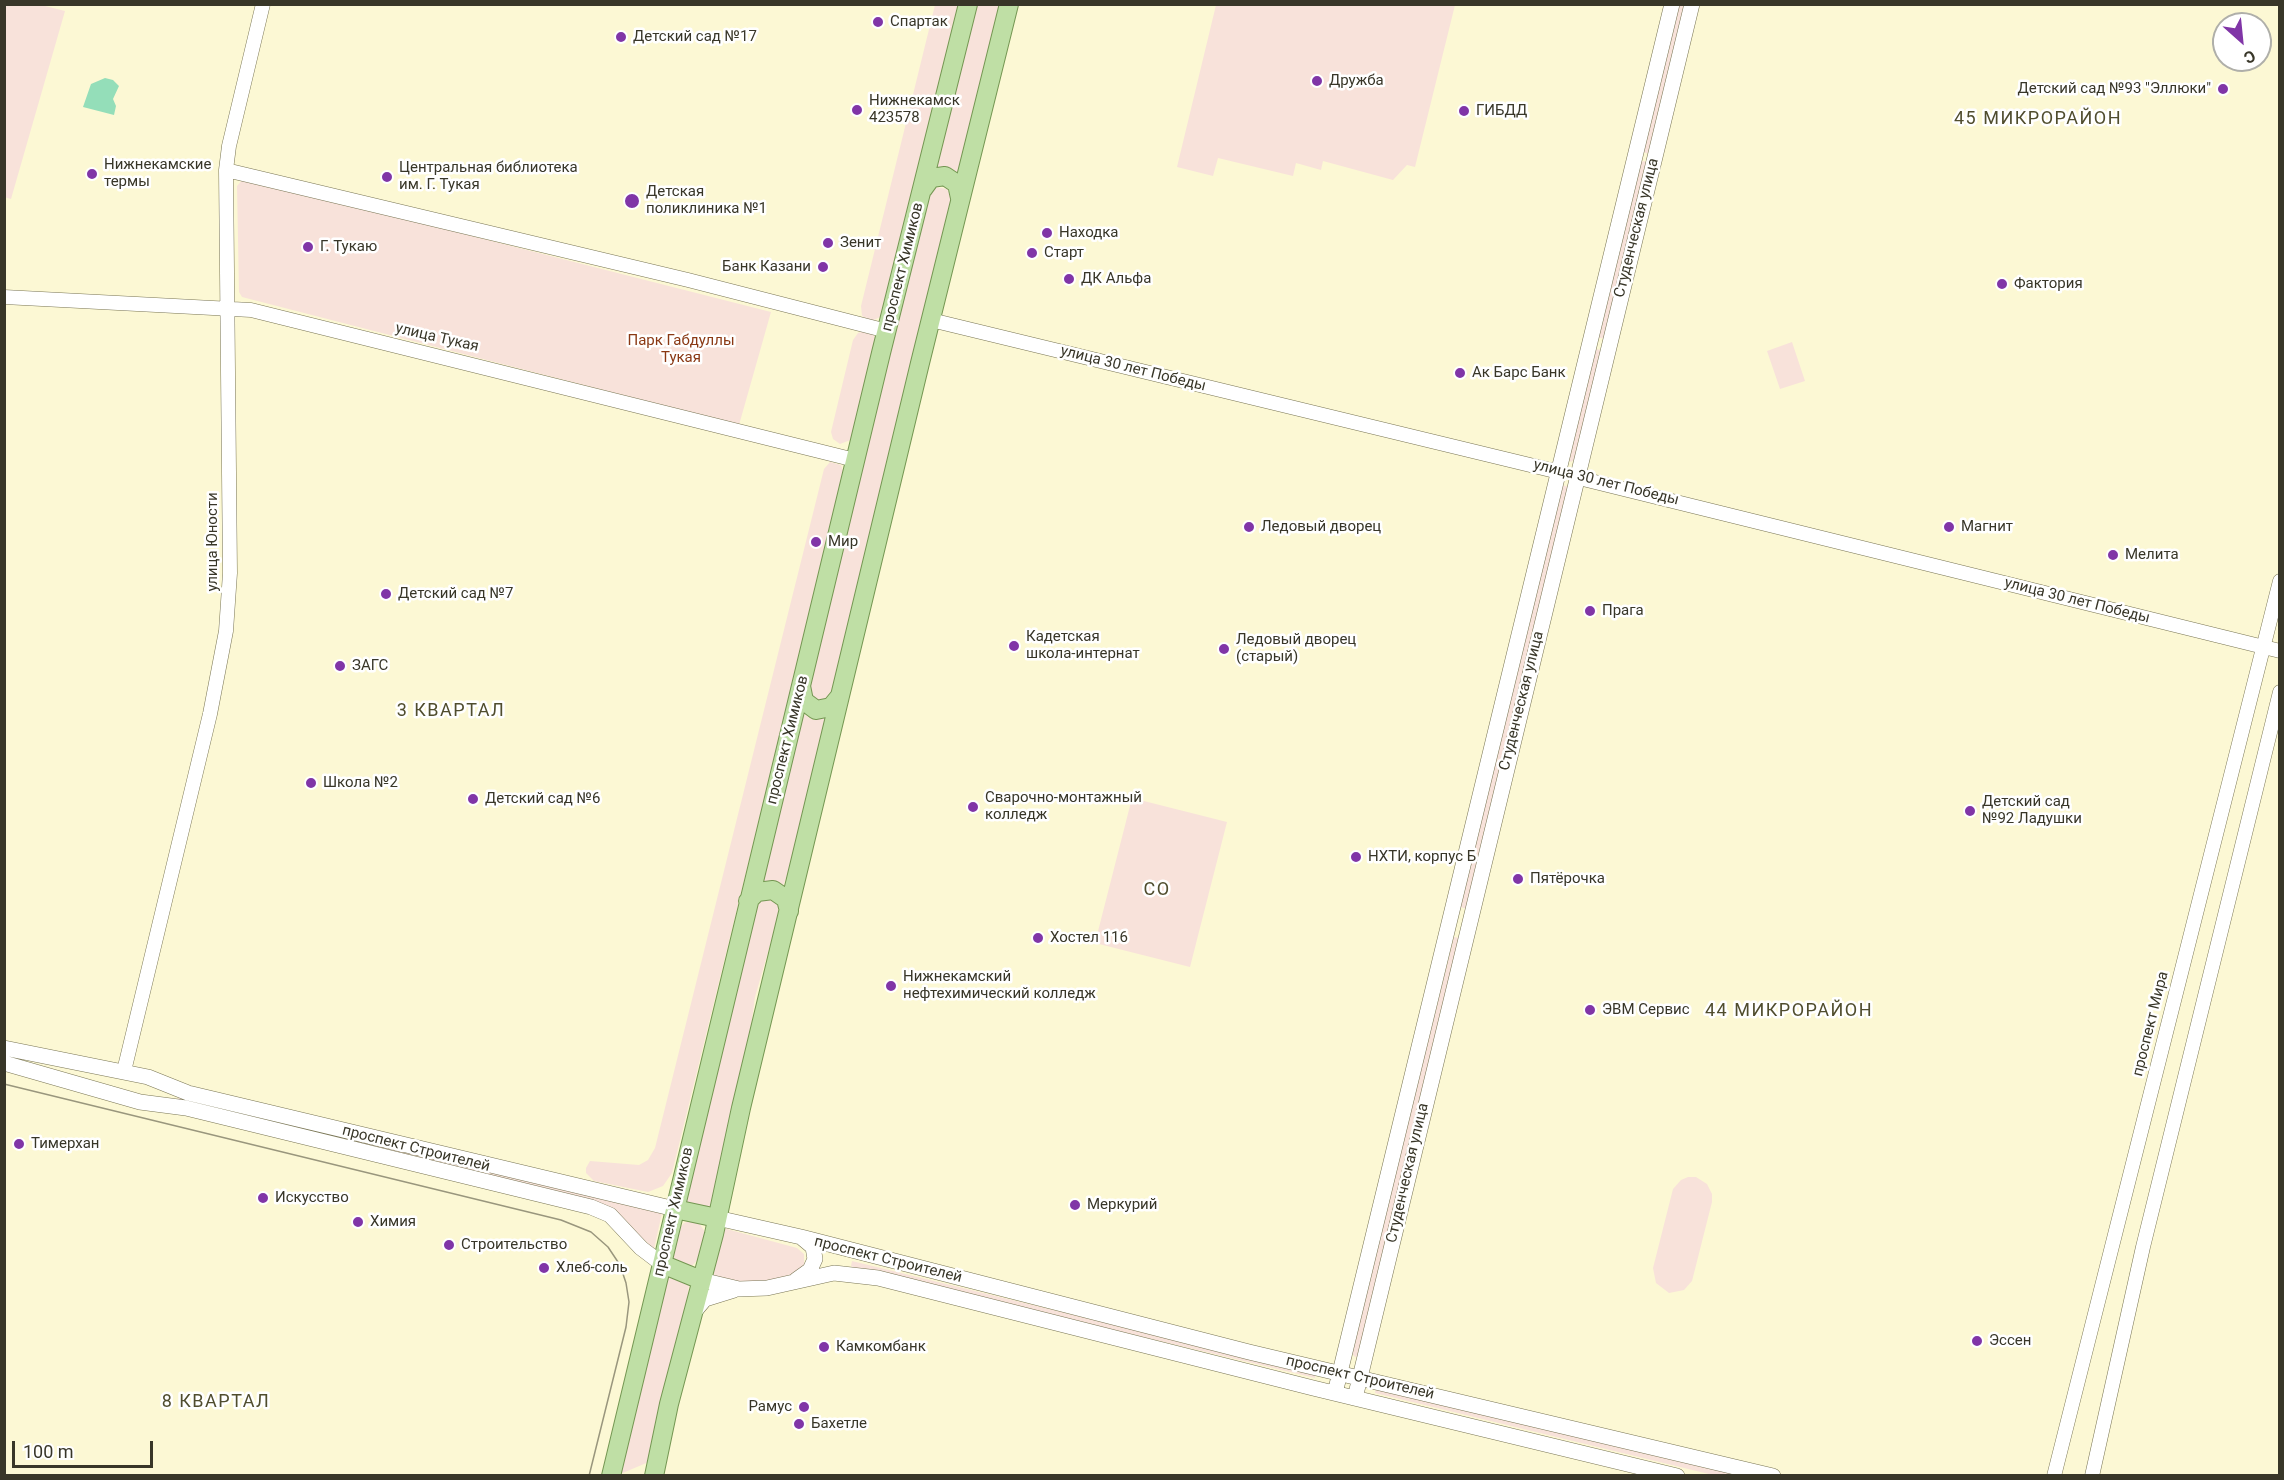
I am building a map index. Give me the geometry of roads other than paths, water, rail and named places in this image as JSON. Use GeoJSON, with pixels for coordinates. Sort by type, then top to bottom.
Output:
{"type":"FeatureCollection","features":[{"type":"Feature","properties":{"kind":"main road","name":"проспект Химиков"},"geometry":{"type":"LineString","coordinates":[[611,1476],[748,901],[968,4]]}},
{"type":"Feature","properties":{"kind":"main road"},"geometry":{"type":"LineString","coordinates":[[654,1476],[840,695],[1009,4]]}},
{"type":"Feature","properties":{"kind":"main road","name":"Студенческая улица"},"geometry":{"type":"LineString","coordinates":[[1335,1393],[1449,931],[1672,4]]}},
{"type":"Feature","properties":{"kind":"main road","name":"Студенческая улица"},"geometry":{"type":"LineString","coordinates":[[1355,1398],[1692,4]]}},
{"type":"Feature","properties":{"kind":"main road"},"geometry":{"type":"LineString","coordinates":[[1634,163],[1638,157],[1645,156],[1651,160],[1652,167]]}},
{"type":"Feature","properties":{"kind":"main road"},"geometry":{"type":"LineString","coordinates":[[923,190],[931,178],[945,176],[957,184],[960,198]]}},
{"type":"Feature","properties":{"kind":"main road"},"geometry":{"type":"LineString","coordinates":[[1592,336],[1595,343],[1600,345],[1610,338]]}},
{"type":"Feature","properties":{"kind":"main road","name":"улица 30 лет Победы"},"geometry":{"type":"LineString","coordinates":[[1559,472],[1579,478]]}},
{"type":"Feature","properties":{"kind":"main road"},"geometry":{"type":"LineString","coordinates":[[801,686],[804,701],[816,710],[831,707],[840,695]]}},
{"type":"Feature","properties":{"kind":"main road"},"geometry":{"type":"LineString","coordinates":[[748,901],[757,892],[773,890],[786,899],[789,911]]}},
{"type":"Feature","properties":{"kind":"main road"},"geometry":{"type":"LineString","coordinates":[[1453,912],[1464,918],[1470,915]]}},
{"type":"Feature","properties":{"kind":"main road"},"geometry":{"type":"LineString","coordinates":[[1449,931],[1461,931],[1466,934]]}},
{"type":"Feature","properties":{"kind":"main road","name":"проспект Строителей"},"geometry":{"type":"LineString","coordinates":[[4,1048],[65,1062],[85,1063],[124,1071],[148,1077],[188,1093],[556,1183],[577,1185],[801,1237],[1339,1374],[1773,1476]]}},
{"type":"Feature","properties":{"kind":"main road","name":"проспект Строителей"},"geometry":{"type":"LineString","coordinates":[[4,1063],[140,1102],[186,1108],[591,1206],[610,1215],[641,1248],[662,1264],[701,1280],[739,1289],[767,1288],[834,1273],[851,1273],[922,1288],[1355,1398],[1677,1476]]}},
{"type":"Feature","properties":{"kind":"main road"},"geometry":{"type":"LineString","coordinates":[[82,1087],[75,1080],[74,1073],[85,1063]]}},
{"type":"Feature","properties":{"kind":"main road"},"geometry":{"type":"LineString","coordinates":[[140,1102],[152,1098],[158,1090],[148,1077]]}},
{"type":"Feature","properties":{"kind":"main road"},"geometry":{"type":"LineString","coordinates":[[791,1283],[810,1270],[815,1259],[811,1244],[801,1237]]}},
{"type":"Feature","properties":{"kind":"main road"},"geometry":{"type":"LineString","coordinates":[[851,1273],[843,1264],[855,1251]]}},
{"type":"Feature","properties":{"kind":"main road"},"geometry":{"type":"LineString","coordinates":[[694,1312],[698,1304],[712,1296],[739,1289]]}},
{"type":"Feature","properties":{"kind":"street","name":"улица Юности"},"geometry":{"type":"LineString","coordinates":[[124,1071],[210,714],[226,631],[230,573],[226,170],[229,146],[263,4]]}},
{"type":"Feature","properties":{"kind":"street"},"geometry":{"type":"LineString","coordinates":[[226,170],[688,280],[887,331]]}},
{"type":"Feature","properties":{"kind":"street","name":"улица Тукая"},"geometry":{"type":"LineString","coordinates":[[4,297],[228,307],[518,374],[855,460]]}},
{"type":"Feature","properties":{"kind":"street","name":"улица 30 лет Победы"},"geometry":{"type":"LineString","coordinates":[[931,320],[1559,472]]}},
{"type":"Feature","properties":{"kind":"street","name":"улица 30 лет Победы"},"geometry":{"type":"LineString","coordinates":[[1579,478],[2280,651]]}},
{"type":"Feature","properties":{"kind":"street","name":"проспект Мира"},"geometry":{"type":"LineString","coordinates":[[2054,1476],[2280,581]]}},
{"type":"Feature","properties":{"kind":"street"},"geometry":{"type":"LineString","coordinates":[[2092,1476],[2143,1247],[2280,692]]}},
{"type":"Feature","properties":{"kind":"tram line"},"geometry":{"type":"LineString","coordinates":[[4,1084],[561,1220],[591,1232],[608,1247],[620,1265],[629,1302],[626,1327],[589,1476]]}},
{"type":"Feature","properties":{"kind":"place","name":"Спартак"},"geometry":{"type":"Point","coordinates":[878,22]}},
{"type":"Feature","properties":{"kind":"place","name":"Детский сад №17"},"geometry":{"type":"Point","coordinates":[621,37]}},
{"type":"Feature","properties":{"kind":"place","name":"Дружба"},"geometry":{"type":"Point","coordinates":[1317,81]}},
{"type":"Feature","properties":{"kind":"place","name":"Детский сад №93 \"Эллюки\""},"geometry":{"type":"Point","coordinates":[2223,89]}},
{"type":"Feature","properties":{"kind":"place","name":"Нижнекамск 423578"},"geometry":{"type":"Point","coordinates":[857,110]}},
{"type":"Feature","properties":{"kind":"place","name":"ГИБДД"},"geometry":{"type":"Point","coordinates":[1464,111]}},
{"type":"Feature","properties":{"kind":"place","name":"Нижнекамские термы"},"geometry":{"type":"Point","coordinates":[92,174]}},
{"type":"Feature","properties":{"kind":"place","name":"Центральная библиотека им. Г. Тукая"},"geometry":{"type":"Point","coordinates":[387,177]}},
{"type":"Feature","properties":{"kind":"place","name":"Детская поликлиника №1"},"geometry":{"type":"Point","coordinates":[632,201]}},
{"type":"Feature","properties":{"kind":"place","name":"Находка"},"geometry":{"type":"Point","coordinates":[1047,233]}},
{"type":"Feature","properties":{"kind":"place","name":"Зенит"},"geometry":{"type":"Point","coordinates":[828,243]}},
{"type":"Feature","properties":{"kind":"place","name":"Г. Тукаю"},"geometry":{"type":"Point","coordinates":[308,247]}},
{"type":"Feature","properties":{"kind":"place","name":"Старт"},"geometry":{"type":"Point","coordinates":[1032,253]}},
{"type":"Feature","properties":{"kind":"place","name":"Банк Казани"},"geometry":{"type":"Point","coordinates":[823,267]}},
{"type":"Feature","properties":{"kind":"place","name":"ДК Альфа"},"geometry":{"type":"Point","coordinates":[1069,279]}},
{"type":"Feature","properties":{"kind":"place","name":"Фактория"},"geometry":{"type":"Point","coordinates":[2002,284]}},
{"type":"Feature","properties":{"kind":"place","name":"Ак Барс Банк"},"geometry":{"type":"Point","coordinates":[1460,373]}},
{"type":"Feature","properties":{"kind":"place","name":"Ледовый дворец"},"geometry":{"type":"Point","coordinates":[1249,527]}},
{"type":"Feature","properties":{"kind":"place","name":"Магнит"},"geometry":{"type":"Point","coordinates":[1949,527]}},
{"type":"Feature","properties":{"kind":"place","name":"Мир"},"geometry":{"type":"Point","coordinates":[816,542]}},
{"type":"Feature","properties":{"kind":"place","name":"Мелита"},"geometry":{"type":"Point","coordinates":[2113,555]}},
{"type":"Feature","properties":{"kind":"place","name":"Детский сад №7"},"geometry":{"type":"Point","coordinates":[386,594]}},
{"type":"Feature","properties":{"kind":"place","name":"Прага"},"geometry":{"type":"Point","coordinates":[1590,611]}},
{"type":"Feature","properties":{"kind":"place","name":"Кадетская школа-интернат"},"geometry":{"type":"Point","coordinates":[1014,646]}},
{"type":"Feature","properties":{"kind":"place","name":"Ледовый дворец (старый)"},"geometry":{"type":"Point","coordinates":[1224,649]}},
{"type":"Feature","properties":{"kind":"place","name":"ЗАГС"},"geometry":{"type":"Point","coordinates":[340,666]}},
{"type":"Feature","properties":{"kind":"place","name":"Школа №2"},"geometry":{"type":"Point","coordinates":[311,783]}},
{"type":"Feature","properties":{"kind":"place","name":"Детский сад №6"},"geometry":{"type":"Point","coordinates":[473,799]}},
{"type":"Feature","properties":{"kind":"place","name":"Сварочно-монтажный колледж"},"geometry":{"type":"Point","coordinates":[973,807]}},
{"type":"Feature","properties":{"kind":"place","name":"Детский сад №92 Ладушки"},"geometry":{"type":"Point","coordinates":[1970,811]}},
{"type":"Feature","properties":{"kind":"place","name":"НХТИ, корпус Б"},"geometry":{"type":"Point","coordinates":[1356,857]}},
{"type":"Feature","properties":{"kind":"place","name":"Пятёрочка"},"geometry":{"type":"Point","coordinates":[1518,879]}},
{"type":"Feature","properties":{"kind":"place","name":"Хостел 116"},"geometry":{"type":"Point","coordinates":[1038,938]}},
{"type":"Feature","properties":{"kind":"place","name":"Нижнекамский нефтехимический колледж"},"geometry":{"type":"Point","coordinates":[891,986]}},
{"type":"Feature","properties":{"kind":"place","name":"ЭВМ Сервис"},"geometry":{"type":"Point","coordinates":[1590,1010]}},
{"type":"Feature","properties":{"kind":"place","name":"Тимерхан"},"geometry":{"type":"Point","coordinates":[19,1144]}},
{"type":"Feature","properties":{"kind":"place","name":"Искусство"},"geometry":{"type":"Point","coordinates":[263,1198]}},
{"type":"Feature","properties":{"kind":"place","name":"Меркурий"},"geometry":{"type":"Point","coordinates":[1075,1205]}},
{"type":"Feature","properties":{"kind":"place","name":"Химия"},"geometry":{"type":"Point","coordinates":[358,1222]}},
{"type":"Feature","properties":{"kind":"place","name":"Строительство"},"geometry":{"type":"Point","coordinates":[449,1245]}},
{"type":"Feature","properties":{"kind":"place","name":"Хлеб-соль"},"geometry":{"type":"Point","coordinates":[544,1268]}},
{"type":"Feature","properties":{"kind":"place","name":"Эссен"},"geometry":{"type":"Point","coordinates":[1977,1341]}},
{"type":"Feature","properties":{"kind":"place","name":"Камкомбанк"},"geometry":{"type":"Point","coordinates":[824,1347]}},
{"type":"Feature","properties":{"kind":"place","name":"Рамус"},"geometry":{"type":"Point","coordinates":[804,1407]}},
{"type":"Feature","properties":{"kind":"place","name":"Бахетле"},"geometry":{"type":"Point","coordinates":[799,1424]}},
{"type":"Feature","properties":{"kind":"district","name":"45 МИКРОРАЙОН"},"geometry":{"type":"Point","coordinates":[2038,119]}},
{"type":"Feature","properties":{"kind":"district","name":"3 КВАРТАЛ"},"geometry":{"type":"Point","coordinates":[451,711]}},
{"type":"Feature","properties":{"kind":"district","name":"СО"},"geometry":{"type":"Point","coordinates":[1157,890]}},
{"type":"Feature","properties":{"kind":"district","name":"44 МИКРОРАЙОН"},"geometry":{"type":"Point","coordinates":[1789,1011]}},
{"type":"Feature","properties":{"kind":"district","name":"8 КВАРТАЛ"},"geometry":{"type":"Point","coordinates":[216,1402]}},
{"type":"Feature","properties":{"kind":"park label","name":"Парк Габдуллы Тукая"},"geometry":{"type":"Point","coordinates":[681,350]}}]}
